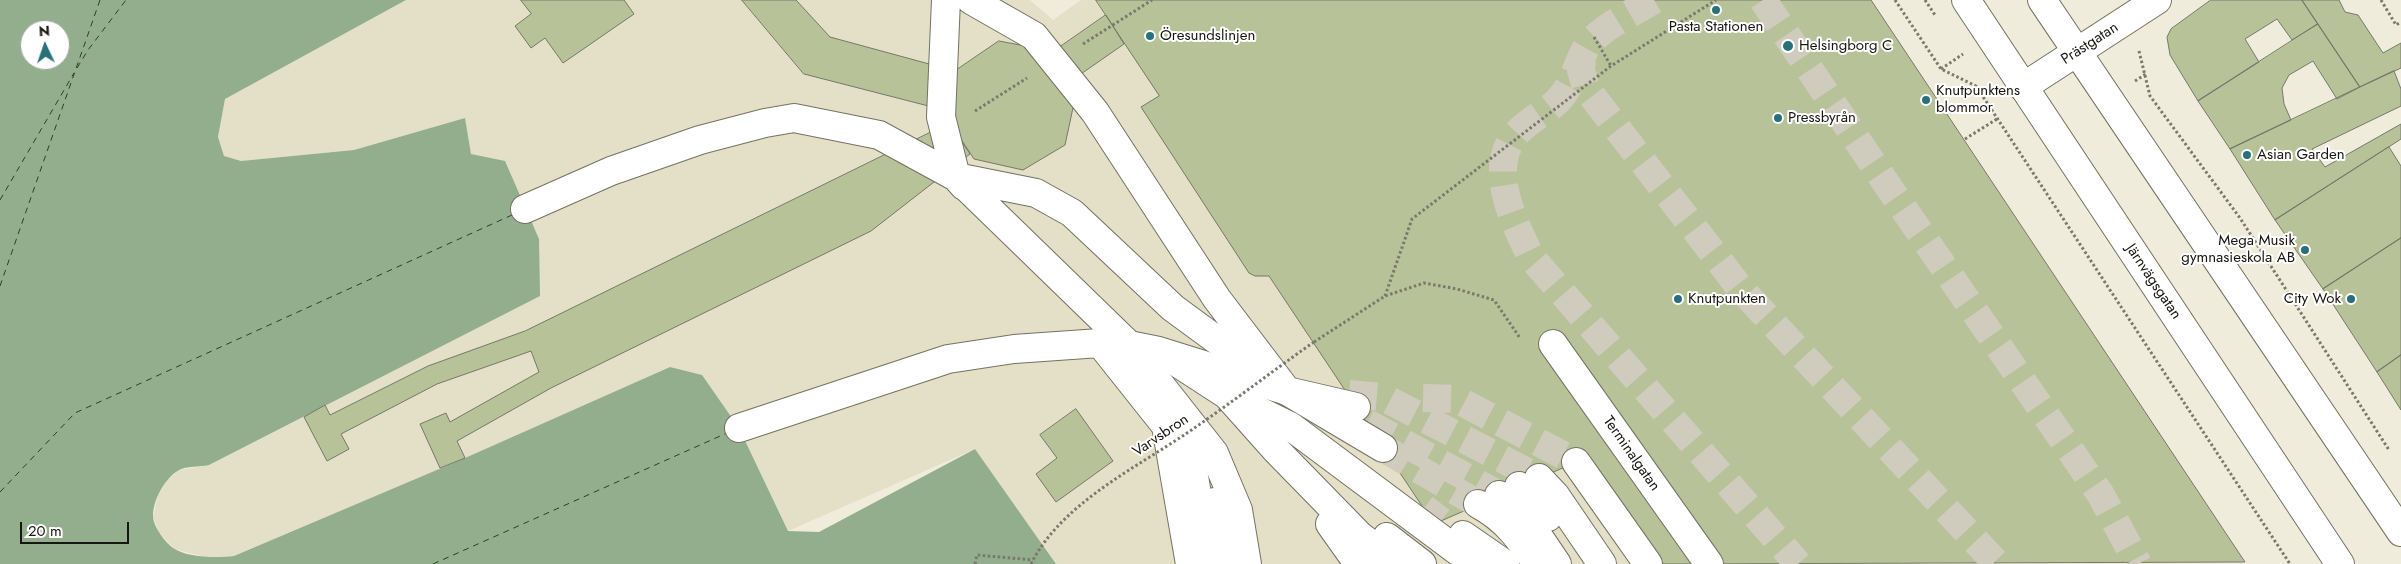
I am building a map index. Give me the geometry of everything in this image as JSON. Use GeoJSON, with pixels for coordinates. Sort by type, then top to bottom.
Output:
{"type":"FeatureCollection","features":[{"type":"Feature","properties":{"kind":"main road"},"geometry":{"type":"LineString","coordinates":[[946,0],[941,117],[956,177],[1100,343],[1191,457],[1217,506],[1228,564]]}},
{"type":"Feature","properties":{"kind":"main road"},"geometry":{"type":"LineString","coordinates":[[971,0],[1034,36],[1095,112],[1218,300],[1287,391]]}},
{"type":"Feature","properties":{"kind":"main road","name":"Järnvägsgatan"},"geometry":{"type":"LineString","coordinates":[[1966,0],[2340,564]]}},
{"type":"Feature","properties":{"kind":"main road"},"geometry":{"type":"LineString","coordinates":[[2042,0],[2401,532]]}},
{"type":"Feature","properties":{"kind":"main road","name":"Prästgatan"},"geometry":{"type":"LineString","coordinates":[[2024,87],[2157,0]]}},
{"type":"Feature","properties":{"kind":"main road"},"geometry":{"type":"LineString","coordinates":[[525,209],[611,171],[700,140],[794,118],[879,135],[956,177],[1129,345],[1214,453],[1238,510],[1247,564]]}},
{"type":"Feature","properties":{"kind":"main road"},"geometry":{"type":"LineString","coordinates":[[956,177],[1036,192],[1072,213],[1173,308],[1287,391],[1383,448]]}},
{"type":"Feature","properties":{"kind":"main road"},"geometry":{"type":"LineString","coordinates":[[739,428],[948,360],[1014,349],[1100,343],[1129,345],[1159,352],[1287,391],[1358,408]]}},
{"type":"Feature","properties":{"kind":"main road","name":"Terminalgatan"},"geometry":{"type":"LineString","coordinates":[[1553,344],[1709,564]]}},
{"type":"Feature","properties":{"kind":"main road"},"geometry":{"type":"LineString","coordinates":[[1159,352],[1227,395],[1290,426],[1390,485],[1505,564]]}},
{"type":"Feature","properties":{"kind":"main road"},"geometry":{"type":"LineString","coordinates":[[1227,395],[1276,450],[1360,536],[1397,564]]}},
{"type":"Feature","properties":{"kind":"main road"},"geometry":{"type":"LineString","coordinates":[[1166,426],[1190,564]]}},
{"type":"Feature","properties":{"kind":"main road"},"geometry":{"type":"LineString","coordinates":[[1290,426],[1376,511],[1449,564]]}},
{"type":"Feature","properties":{"kind":"main road"},"geometry":{"type":"LineString","coordinates":[[1290,426],[1475,564]]}},
{"type":"Feature","properties":{"kind":"main road"},"geometry":{"type":"LineString","coordinates":[[1276,450],[1340,564]]}},
{"type":"Feature","properties":{"kind":"main road"},"geometry":{"type":"LineString","coordinates":[[1276,450],[1352,555],[1365,564]]}},
{"type":"Feature","properties":{"kind":"main road"},"geometry":{"type":"LineString","coordinates":[[1276,450],[1422,564]]}},
{"type":"Feature","properties":{"kind":"main road"},"geometry":{"type":"LineString","coordinates":[[1191,457],[1208,564]]}},
{"type":"Feature","properties":{"kind":"main road"},"geometry":{"type":"LineString","coordinates":[[1528,483],[1493,512],[1516,532],[1537,564]]}},
{"type":"Feature","properties":{"kind":"main road"},"geometry":{"type":"LineString","coordinates":[[1528,483],[1528,521],[1557,564]]}},
{"type":"Feature","properties":{"kind":"main road"},"geometry":{"type":"LineString","coordinates":[[1528,483],[1580,564]]}},
{"type":"Feature","properties":{"kind":"main road"},"geometry":{"type":"LineString","coordinates":[[1528,483],[1555,496],[1602,564]]}},
{"type":"Feature","properties":{"kind":"main road"},"geometry":{"type":"LineString","coordinates":[[1528,483],[1625,564]]}},
{"type":"Feature","properties":{"kind":"main road"},"geometry":{"type":"LineString","coordinates":[[1528,483],[1648,564]]}},
{"type":"Feature","properties":{"kind":"path"},"geometry":{"type":"LineString","coordinates":[[1594,37],[1611,66],[1716,0]]}},
{"type":"Feature","properties":{"kind":"path"},"geometry":{"type":"LineString","coordinates":[[1895,0],[1941,69],[1976,86],[2290,564]]}},
{"type":"Feature","properties":{"kind":"path"},"geometry":{"type":"LineString","coordinates":[[2381,0],[2396,25],[2401,22]]}},
{"type":"Feature","properties":{"kind":"path"},"geometry":{"type":"LineString","coordinates":[[2120,25],[2140,53],[2150,96],[2240,218],[2390,453]]}},
{"type":"Feature","properties":{"kind":"path","name":"Varvsbron"},"geometry":{"type":"LineString","coordinates":[[976,564],[978,555],[1032,562],[1055,532],[1078,507],[1314,342],[1385,296],[1412,219],[1611,66]]}},
{"type":"Feature","properties":{"kind":"path"},"geometry":{"type":"LineString","coordinates":[[1965,139],[1997,119]]}},
{"type":"Feature","properties":{"kind":"shaded area"},"geometry":{"type":"Polygon","coordinates":[[[0,0],[406,0],[225,99],[218,137],[224,156],[241,161],[354,150],[465,118],[471,154],[505,161],[539,239],[540,296],[209,465],[185,468],[169,478],[155,503],[153,516],[157,529],[173,548],[186,554],[220,557],[234,556],[465,458],[670,367],[702,375],[739,428],[788,531],[819,532],[975,449],[1056,564],[0,564],[0,0]]]}},
{"type":"Feature","properties":{"kind":"shaded area"},"geometry":{"type":"Polygon","coordinates":[[[406,0],[1030,0],[1053,20],[1081,0],[1096,0],[1159,96],[1269,276],[1441,521],[1588,457],[1663,564],[1056,564],[975,449],[788,531],[739,428],[702,376],[670,367],[465,458],[234,556],[217,558],[174,549],[159,532],[153,517],[158,496],[167,480],[179,470],[209,465],[304,417],[539,239],[525,209],[471,154],[465,118],[354,150],[241,161],[224,157],[218,137],[225,99],[406,0]]]}},
{"type":"Feature","properties":{"kind":"building"},"geometry":{"type":"Polygon","coordinates":[[[521,0],[624,0],[634,14],[563,63],[545,38],[531,48],[515,26],[531,14],[521,0]]]}},
{"type":"Feature","properties":{"kind":"building"},"geometry":{"type":"Polygon","coordinates":[[[742,0],[796,0],[830,37],[955,71],[948,111],[804,74],[742,0]]]}},
{"type":"Feature","properties":{"kind":"building","name":"Knutpunkten"},"geometry":{"type":"Polygon","coordinates":[[[1096,0],[1871,0],[2245,562],[1663,564],[1588,457],[1434,524],[1269,276],[1255,276],[1249,273],[1141,107],[1159,96],[1096,0]]]}},
{"type":"Feature","properties":{"kind":"building"},"geometry":{"type":"Polygon","coordinates":[[[2211,0],[2302,0],[2318,24],[2292,40],[2277,19],[2245,39],[2259,62],[2198,101],[2170,55],[2167,37],[2171,29],[2211,0]]]}},
{"type":"Feature","properties":{"kind":"building"},"geometry":{"type":"Polygon","coordinates":[[[2302,0],[2339,0],[2345,12],[2358,15],[2383,53],[2401,43],[2401,68],[2360,87],[2302,0]]]}},
{"type":"Feature","properties":{"kind":"building"},"geometry":{"type":"Polygon","coordinates":[[[1106,15],[1124,44],[1068,83],[1050,54],[1106,15]]]}},
{"type":"Feature","properties":{"kind":"building"},"geometry":{"type":"Polygon","coordinates":[[[2318,24],[2360,87],[2337,99],[2313,61],[2289,75],[2282,88],[2284,104],[2291,120],[2230,149],[2198,101],[2318,24]]]}},
{"type":"Feature","properties":{"kind":"building"},"geometry":{"type":"Polygon","coordinates":[[[999,41],[1047,50],[1076,94],[1065,145],[1023,170],[974,159],[947,118],[955,71],[999,41]]]}},
{"type":"Feature","properties":{"kind":"building"},"geometry":{"type":"Polygon","coordinates":[[[2394,71],[2401,89],[2401,106],[2312,149],[2325,167],[2401,124],[2401,139],[2275,220],[2230,149],[2394,71]]]}},
{"type":"Feature","properties":{"kind":"building"},"geometry":{"type":"Polygon","coordinates":[[[950,123],[970,154],[871,231],[551,388],[457,441],[465,458],[440,468],[420,424],[446,413],[450,422],[539,372],[531,351],[437,384],[341,434],[349,449],[327,461],[304,417],[325,405],[330,415],[428,366],[525,331],[950,123]]]}},
{"type":"Feature","properties":{"kind":"building"},"geometry":{"type":"Polygon","coordinates":[[[2389,147],[2401,166],[2401,238],[2323,289],[2275,220],[2389,147]]]}},
{"type":"Feature","properties":{"kind":"building"},"geometry":{"type":"Polygon","coordinates":[[[2401,238],[2401,355],[2377,372],[2323,289],[2401,238]]]}},
{"type":"Feature","properties":{"kind":"building"},"geometry":{"type":"Polygon","coordinates":[[[2401,355],[2401,410],[2377,372],[2401,355]]]}},
{"type":"Feature","properties":{"kind":"building"},"geometry":{"type":"Polygon","coordinates":[[[1076,409],[1113,461],[1056,502],[1036,474],[1057,458],[1040,435],[1076,409]]]}},
{"type":"Feature","properties":{"kind":"ferry route"},"geometry":{"type":"LineString","coordinates":[[0,286],[100,0]]}},
{"type":"Feature","properties":{"kind":"ferry route"},"geometry":{"type":"LineString","coordinates":[[77,68],[88,50],[126,0]]}},
{"type":"Feature","properties":{"kind":"ferry route"},"geometry":{"type":"LineString","coordinates":[[0,200],[74,73]]}},
{"type":"Feature","properties":{"kind":"ferry route"},"geometry":{"type":"LineString","coordinates":[[0,492],[75,413],[512,215]]}},
{"type":"Feature","properties":{"kind":"ferry route"},"geometry":{"type":"LineString","coordinates":[[433,564],[727,433]]}},
{"type":"Feature","properties":{"kind":"tunnel"},"geometry":{"type":"LineString","coordinates":[[1654,0],[1617,21],[1599,34],[1586,48],[1562,96],[1518,132],[1508,146],[1504,161],[1503,177],[1506,194],[1517,227],[1531,257],[1798,564]]}},
{"type":"Feature","properties":{"kind":"tunnel"},"geometry":{"type":"LineString","coordinates":[[1763,0],[1890,189],[2101,495],[2138,564]]}},
{"type":"Feature","properties":{"kind":"tunnel"},"geometry":{"type":"LineString","coordinates":[[1582,57],[1581,70],[1586,88],[1740,288],[1997,564]]}},
{"type":"Feature","properties":{"kind":"tunnel"},"geometry":{"type":"LineString","coordinates":[[1349,394],[1383,397],[1539,478]]}},
{"type":"Feature","properties":{"kind":"tunnel"},"geometry":{"type":"LineString","coordinates":[[1423,398],[1456,399],[1576,462]]}},
{"type":"Feature","properties":{"kind":"tunnel"},"geometry":{"type":"LineString","coordinates":[[1367,423],[1499,495]]}},
{"type":"Feature","properties":{"kind":"tunnel"},"geometry":{"type":"LineString","coordinates":[[1383,448],[1478,504]]}},
{"type":"Feature","properties":{"kind":"tunnel"},"geometry":{"type":"LineString","coordinates":[[1424,508],[1441,521]]}},
{"type":"Feature","properties":{"kind":"place","name":"Pasta Stationen"},"geometry":{"type":"Point","coordinates":[1716,10]}},
{"type":"Feature","properties":{"kind":"place","name":"Öresundslinjen"},"geometry":{"type":"Point","coordinates":[1150,36]}},
{"type":"Feature","properties":{"kind":"place","name":"Helsingborg C"},"geometry":{"type":"Point","coordinates":[1788,46]}},
{"type":"Feature","properties":{"kind":"place","name":"Knutpunktens blommor"},"geometry":{"type":"Point","coordinates":[1926,100]}},
{"type":"Feature","properties":{"kind":"place","name":"Pressbyrån"},"geometry":{"type":"Point","coordinates":[1778,118]}},
{"type":"Feature","properties":{"kind":"place","name":"Asian Garden"},"geometry":{"type":"Point","coordinates":[2247,155]}},
{"type":"Feature","properties":{"kind":"place","name":"Mega Musik gymnasieskola AB"},"geometry":{"type":"Point","coordinates":[2305,250]}},
{"type":"Feature","properties":{"kind":"place","name":"Knutpunkten"},"geometry":{"type":"Point","coordinates":[1678,299]}},
{"type":"Feature","properties":{"kind":"place","name":"City Wok"},"geometry":{"type":"Point","coordinates":[2351,299]}}]}
